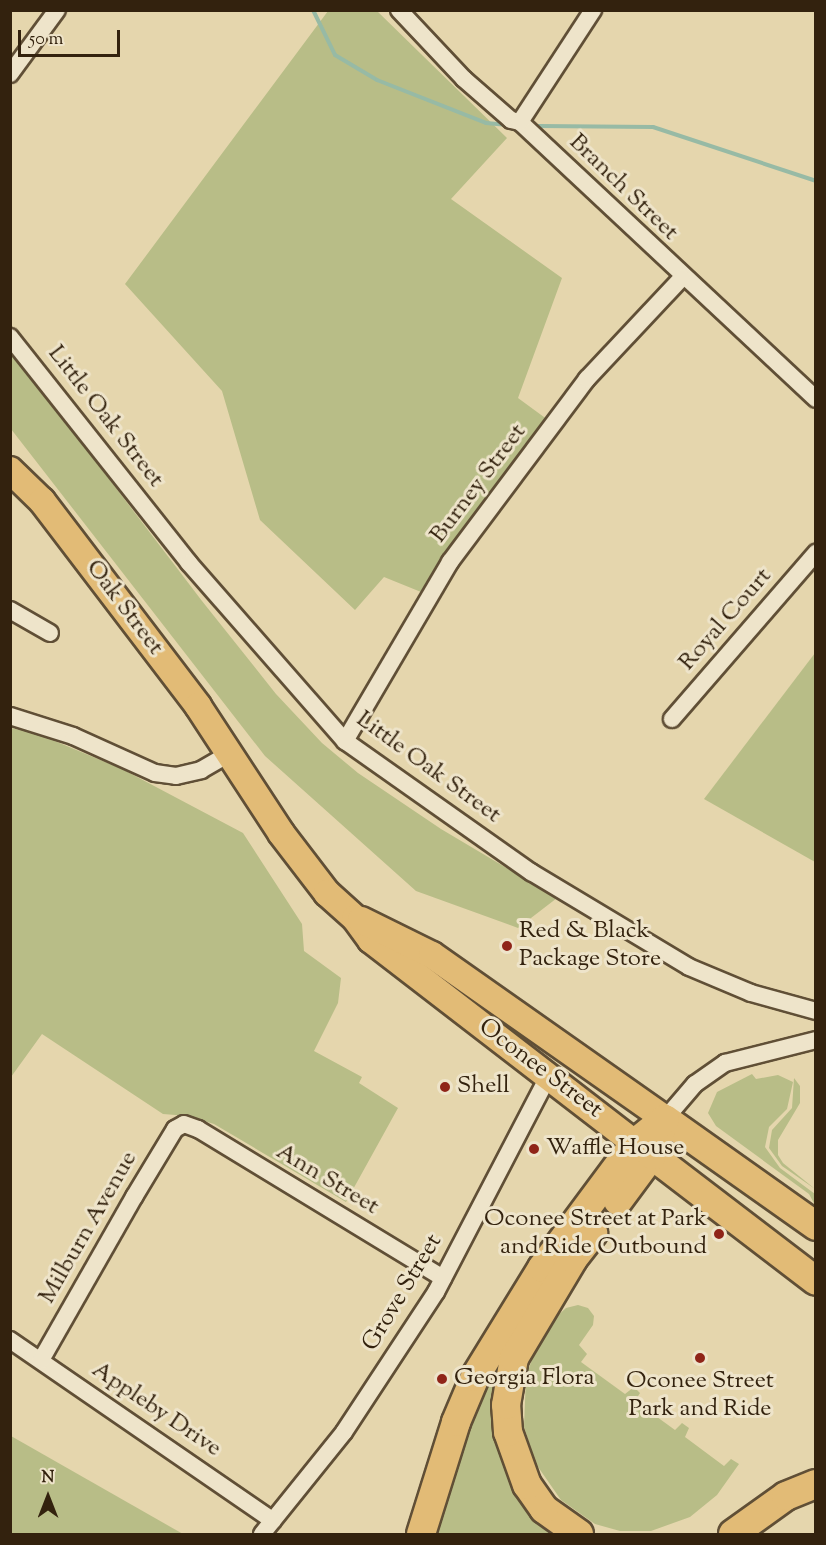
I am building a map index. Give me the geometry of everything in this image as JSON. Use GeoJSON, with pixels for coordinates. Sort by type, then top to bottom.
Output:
{"type":"FeatureCollection","features":[{"type":"Feature","properties":{"kind":"highway"},"geometry":{"type":"LineString","coordinates":[[579,1534],[544,1509],[527,1485],[508,1432],[507,1393],[514,1358],[573,1259],[605,1218],[644,1149],[665,1119]]}},
{"type":"Feature","properties":{"kind":"highway","name":"Oconee Street"},"geometry":{"type":"LineString","coordinates":[[665,1119],[816,1226]]}},
{"type":"Feature","properties":{"kind":"highway"},"geometry":{"type":"LineString","coordinates":[[421,1534],[456,1422],[475,1377],[542,1268],[644,1149]]}},
{"type":"Feature","properties":{"kind":"highway","name":"Oconee Street"},"geometry":{"type":"LineString","coordinates":[[644,1149],[816,1281]]}},
{"type":"Feature","properties":{"kind":"highway"},"geometry":{"type":"LineString","coordinates":[[605,1218],[643,1190],[677,1175]]}},
{"type":"Feature","properties":{"kind":"highway"},"geometry":{"type":"LineString","coordinates":[[733,1534],[786,1496],[816,1485]]}},
{"type":"Feature","properties":{"kind":"highway"},"geometry":{"type":"LineString","coordinates":[[760,1534],[816,1485]]}},
{"type":"Feature","properties":{"kind":"main road","name":"Oak Street"},"geometry":{"type":"LineString","coordinates":[[10,470],[42,501],[77,545],[230,753]]}},
{"type":"Feature","properties":{"kind":"main road","name":"Oconee Street"},"geometry":{"type":"LineString","coordinates":[[230,753],[281,833],[327,893],[355,918],[371,940],[549,1074],[644,1149]]}},
{"type":"Feature","properties":{"kind":"main road","name":"Oconee Street"},"geometry":{"type":"LineString","coordinates":[[355,918],[432,955],[665,1119]]}},
{"type":"Feature","properties":{"kind":"street"},"geometry":{"type":"LineString","coordinates":[[10,74],[57,10]]}},
{"type":"Feature","properties":{"kind":"street","name":"Branch Street"},"geometry":{"type":"LineString","coordinates":[[399,10],[464,79],[511,120],[520,122],[682,278],[816,399]]}},
{"type":"Feature","properties":{"kind":"street"},"geometry":{"type":"LineString","coordinates":[[520,122],[593,10]]}},
{"type":"Feature","properties":{"kind":"street","name":"Burney Street"},"geometry":{"type":"LineString","coordinates":[[345,741],[450,562],[587,379],[682,278]]}},
{"type":"Feature","properties":{"kind":"street","name":"Little Oak Street"},"geometry":{"type":"LineString","coordinates":[[10,337],[189,563],[345,741],[531,872],[689,967],[751,993],[816,1011]]}},
{"type":"Feature","properties":{"kind":"street","name":"Royal Court"},"geometry":{"type":"LineString","coordinates":[[672,719],[816,553]]}},
{"type":"Feature","properties":{"kind":"street"},"geometry":{"type":"LineString","coordinates":[[10,610],[50,633]]}},
{"type":"Feature","properties":{"kind":"street"},"geometry":{"type":"LineString","coordinates":[[10,716],[73,736],[155,773],[176,776],[201,770],[230,753]]}},
{"type":"Feature","properties":{"kind":"street"},"geometry":{"type":"LineString","coordinates":[[665,1119],[696,1084],[725,1063],[816,1040]]}},
{"type":"Feature","properties":{"kind":"street","name":"Grove Street"},"geometry":{"type":"LineString","coordinates":[[262,1534],[344,1432],[443,1278],[549,1074]]}},
{"type":"Feature","properties":{"kind":"street","name":"Ann Street"},"geometry":{"type":"LineString","coordinates":[[184,1124],[443,1278]]}},
{"type":"Feature","properties":{"kind":"street","name":"Milburn Avenue"},"geometry":{"type":"LineString","coordinates":[[41,1360],[170,1139],[184,1124]]}},
{"type":"Feature","properties":{"kind":"street","name":"Appleby Drive"},"geometry":{"type":"LineString","coordinates":[[10,1340],[273,1521]]}},
{"type":"Feature","properties":{"kind":"green space"},"geometry":{"type":"Polygon","coordinates":[[[328,11],[377,11],[507,138],[451,199],[562,278],[518,398],[548,420],[421,592],[384,577],[355,610],[260,520],[222,391],[125,284],[328,11]]]}},
{"type":"Feature","properties":{"kind":"green space"},"geometry":{"type":"Polygon","coordinates":[[[10,349],[202,601],[276,694],[322,743],[358,773],[441,829],[557,898],[518,928],[416,891],[265,756],[11,429],[10,349]]]}},
{"type":"Feature","properties":{"kind":"green space"},"geometry":{"type":"Polygon","coordinates":[[[815,653],[815,862],[704,799],[815,653]]]}},
{"type":"Feature","properties":{"kind":"green space"},"geometry":{"type":"Polygon","coordinates":[[[11,728],[38,734],[122,769],[243,833],[302,924],[304,951],[341,978],[338,1003],[314,1051],[362,1077],[359,1083],[398,1108],[346,1202],[214,1124],[188,1116],[163,1114],[42,1034],[11,1077],[11,728]]]}},
{"type":"Feature","properties":{"kind":"green space"},"geometry":{"type":"Polygon","coordinates":[[[752,1074],[756,1079],[778,1075],[793,1082],[787,1109],[769,1127],[765,1147],[780,1168],[815,1194],[815,1205],[809,1194],[716,1126],[708,1113],[717,1092],[752,1074]]]}},
{"type":"Feature","properties":{"kind":"green space"},"geometry":{"type":"Polygon","coordinates":[[[794,1078],[800,1086],[800,1103],[778,1140],[778,1155],[783,1163],[815,1189],[782,1166],[769,1148],[772,1130],[792,1108],[794,1078]]]}},
{"type":"Feature","properties":{"kind":"green space"},"geometry":{"type":"Polygon","coordinates":[[[578,1305],[588,1308],[594,1316],[593,1325],[579,1345],[587,1354],[581,1362],[625,1394],[634,1387],[640,1393],[635,1401],[675,1430],[682,1423],[689,1428],[685,1437],[724,1466],[731,1459],[739,1464],[717,1495],[690,1517],[651,1531],[620,1531],[595,1524],[561,1500],[536,1464],[524,1427],[526,1376],[536,1349],[554,1319],[566,1308],[578,1305]]]}},
{"type":"Feature","properties":{"kind":"green space"},"geometry":{"type":"Polygon","coordinates":[[[502,1342],[501,1441],[569,1534],[427,1534],[502,1342]]]}},
{"type":"Feature","properties":{"kind":"green space"},"geometry":{"type":"Polygon","coordinates":[[[11,1436],[183,1534],[11,1534],[11,1436]]]}},
{"type":"Feature","properties":{"kind":"waterway"},"geometry":{"type":"LineString","coordinates":[[313,10],[335,55],[377,80],[486,123],[508,125]]}},
{"type":"Feature","properties":{"kind":"waterway"},"geometry":{"type":"LineString","coordinates":[[539,126],[653,127],[816,181]]}},
{"type":"Feature","properties":{"kind":"place","name":"Red & Black Package Store"},"geometry":{"type":"Point","coordinates":[507,946]}},
{"type":"Feature","properties":{"kind":"place","name":"Shell"},"geometry":{"type":"Point","coordinates":[445,1087]}},
{"type":"Feature","properties":{"kind":"place","name":"Waffle House"},"geometry":{"type":"Point","coordinates":[534,1149]}},
{"type":"Feature","properties":{"kind":"place","name":"Oconee Street at Park and Ride Outbound"},"geometry":{"type":"Point","coordinates":[719,1234]}},
{"type":"Feature","properties":{"kind":"place","name":"Oconee Street Park and Ride"},"geometry":{"type":"Point","coordinates":[700,1358]}},
{"type":"Feature","properties":{"kind":"place","name":"Georgia Flora"},"geometry":{"type":"Point","coordinates":[442,1379]}}]}
